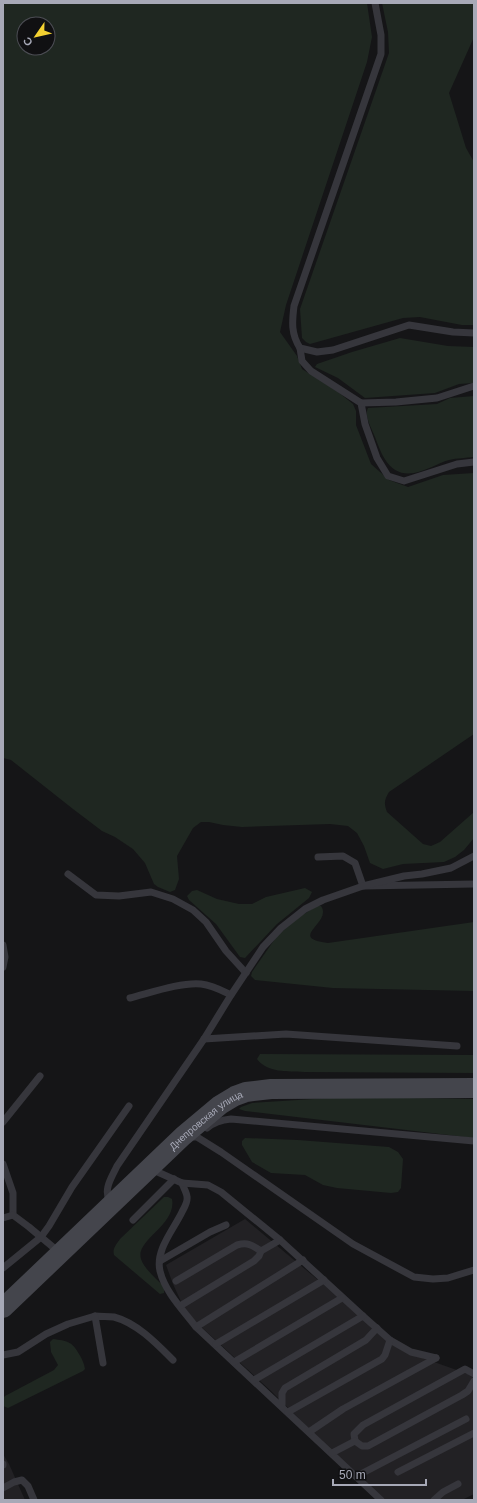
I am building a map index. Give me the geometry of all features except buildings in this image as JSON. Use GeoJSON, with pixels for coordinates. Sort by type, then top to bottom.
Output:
{"type":"FeatureCollection","features":[{"type":"Feature","properties":{"kind":"main road","name":"Днепровская улица"},"geometry":{"type":"LineString","coordinates":[[3,1308],[150,1169],[190,1137],[220,1104],[235,1096],[246,1092],[271,1089],[474,1088]]}},
{"type":"Feature","properties":{"kind":"lane"},"geometry":{"type":"LineString","coordinates":[[375,3],[381,35],[381,54],[294,306],[292,321],[294,338],[300,348],[302,361],[311,370],[361,404],[437,398],[474,386]]}},
{"type":"Feature","properties":{"kind":"lane"},"geometry":{"type":"LineString","coordinates":[[300,348],[317,352],[333,350],[409,325],[453,332],[474,333]]}},
{"type":"Feature","properties":{"kind":"lane"},"geometry":{"type":"LineString","coordinates":[[361,404],[365,424],[377,458],[388,476],[404,481],[457,464],[474,462]]}},
{"type":"Feature","properties":{"kind":"lane"},"geometry":{"type":"LineString","coordinates":[[111,1205],[107,1196],[107,1189],[117,1166],[204,1039],[263,947],[281,928],[305,909],[323,900],[363,886],[404,876],[451,868],[471,857],[474,851]]}},
{"type":"Feature","properties":{"kind":"lane"},"geometry":{"type":"LineString","coordinates":[[318,857],[343,856],[355,863],[363,886]]}},
{"type":"Feature","properties":{"kind":"lane"},"geometry":{"type":"LineString","coordinates":[[68,874],[96,895],[119,896],[151,892],[173,899],[193,910],[206,922],[226,951],[246,973]]}},
{"type":"Feature","properties":{"kind":"lane"},"geometry":{"type":"LineString","coordinates":[[363,886],[474,884]]}},
{"type":"Feature","properties":{"kind":"lane"},"geometry":{"type":"LineString","coordinates":[[3,945],[5,957],[3,967]]}},
{"type":"Feature","properties":{"kind":"lane"},"geometry":{"type":"LineString","coordinates":[[130,998],[191,984],[202,984],[215,987],[231,995]]}},
{"type":"Feature","properties":{"kind":"lane"},"geometry":{"type":"LineString","coordinates":[[204,1039],[286,1034],[457,1046]]}},
{"type":"Feature","properties":{"kind":"lane"},"geometry":{"type":"LineString","coordinates":[[3,1122],[40,1076]]}},
{"type":"Feature","properties":{"kind":"lane"},"geometry":{"type":"LineString","coordinates":[[3,1268],[41,1237],[72,1187],[129,1106]]}},
{"type":"Feature","properties":{"kind":"lane"},"geometry":{"type":"LineString","coordinates":[[474,1141],[231,1119],[221,1120],[211,1124],[190,1137],[352,1244],[414,1277],[433,1279],[448,1278],[474,1270]]}},
{"type":"Feature","properties":{"kind":"lane"},"geometry":{"type":"LineString","coordinates":[[3,1164],[13,1193],[13,1216]]}},
{"type":"Feature","properties":{"kind":"lane"},"geometry":{"type":"LineString","coordinates":[[150,1169],[182,1183],[212,1186],[280,1240],[342,1298],[390,1340],[410,1352],[436,1358],[343,1409],[309,1432]]}},
{"type":"Feature","properties":{"kind":"lane"},"geometry":{"type":"LineString","coordinates":[[133,1220],[174,1179]]}},
{"type":"Feature","properties":{"kind":"lane"},"geometry":{"type":"LineString","coordinates":[[182,1183],[187,1197],[186,1204],[162,1249],[160,1261],[160,1270],[166,1286],[196,1327],[216,1344],[381,1500]]}},
{"type":"Feature","properties":{"kind":"lane"},"geometry":{"type":"LineString","coordinates":[[3,1218],[13,1216],[60,1253]]}},
{"type":"Feature","properties":{"kind":"lane"},"geometry":{"type":"LineString","coordinates":[[160,1261],[210,1232],[226,1225]]}},
{"type":"Feature","properties":{"kind":"lane"},"geometry":{"type":"LineString","coordinates":[[180,1306],[254,1261],[259,1256],[261,1251],[280,1240]]}},
{"type":"Feature","properties":{"kind":"lane"},"geometry":{"type":"LineString","coordinates":[[176,1281],[237,1246],[245,1243],[252,1244],[261,1251]]}},
{"type":"Feature","properties":{"kind":"lane"},"geometry":{"type":"LineString","coordinates":[[196,1327],[302,1260]]}},
{"type":"Feature","properties":{"kind":"lane"},"geometry":{"type":"LineString","coordinates":[[216,1344],[324,1280]]}},
{"type":"Feature","properties":{"kind":"lane"},"geometry":{"type":"LineString","coordinates":[[234,1362],[342,1298]]}},
{"type":"Feature","properties":{"kind":"lane"},"geometry":{"type":"LineString","coordinates":[[3,1355],[18,1352],[46,1334],[68,1324],[95,1316],[114,1317],[133,1326],[150,1336],[173,1360]]}},
{"type":"Feature","properties":{"kind":"lane"},"geometry":{"type":"LineString","coordinates":[[95,1316],[103,1363]]}},
{"type":"Feature","properties":{"kind":"lane"},"geometry":{"type":"LineString","coordinates":[[254,1380],[363,1316]]}},
{"type":"Feature","properties":{"kind":"lane"},"geometry":{"type":"LineString","coordinates":[[285,1409],[282,1393],[285,1388],[366,1340],[377,1328]]}},
{"type":"Feature","properties":{"kind":"lane"},"geometry":{"type":"LineString","coordinates":[[285,1409],[382,1359],[385,1355],[390,1340]]}},
{"type":"Feature","properties":{"kind":"lane"},"geometry":{"type":"LineString","coordinates":[[474,1374],[466,1369],[363,1425],[354,1434],[355,1441],[362,1446],[368,1446],[462,1395],[468,1391],[474,1381]]}},
{"type":"Feature","properties":{"kind":"lane"},"geometry":{"type":"LineString","coordinates":[[357,1476],[466,1419]]}},
{"type":"Feature","properties":{"kind":"lane"},"geometry":{"type":"LineString","coordinates":[[398,1472],[474,1433]]}},
{"type":"Feature","properties":{"kind":"lane"},"geometry":{"type":"LineString","coordinates":[[332,1453],[355,1441]]}},
{"type":"Feature","properties":{"kind":"lane"},"geometry":{"type":"LineString","coordinates":[[3,1488],[14,1482],[22,1480],[28,1486],[34,1500]]}},
{"type":"Feature","properties":{"kind":"lane"},"geometry":{"type":"LineString","coordinates":[[434,1500],[438,1494],[458,1484]]}},
{"type":"Feature","properties":{"kind":"shaded area"},"geometry":{"type":"Polygon","coordinates":[[[3,3],[367,3],[372,37],[367,62],[286,305],[280,332],[297,356],[302,369],[338,392],[353,404],[356,411],[356,425],[371,464],[389,480],[408,487],[443,475],[474,473],[474,734],[389,792],[385,800],[385,804],[387,812],[423,844],[431,846],[440,842],[474,812],[474,838],[464,850],[455,857],[444,862],[403,864],[383,869],[370,863],[364,846],[357,833],[348,826],[330,824],[242,827],[201,822],[193,828],[177,856],[179,879],[175,890],[170,892],[154,884],[145,863],[133,849],[115,837],[102,831],[11,760],[3,758],[3,3]]]}},
{"type":"Feature","properties":{"kind":"shaded area"},"geometry":{"type":"Polygon","coordinates":[[[382,3],[474,3],[474,37],[449,93],[466,148],[474,162],[474,325],[462,325],[420,317],[403,318],[310,344],[302,338],[300,309],[389,53],[388,32],[382,3]]]}},
{"type":"Feature","properties":{"kind":"shaded area"},"geometry":{"type":"Polygon","coordinates":[[[400,338],[448,346],[474,347],[474,383],[459,384],[435,393],[365,398],[338,378],[315,367],[317,364],[352,352],[400,338]]]}},
{"type":"Feature","properties":{"kind":"shaded area"},"geometry":{"type":"Polygon","coordinates":[[[474,396],[474,457],[449,460],[423,471],[414,473],[399,472],[388,464],[369,422],[367,415],[368,408],[437,404],[450,398],[474,396]]]}},
{"type":"Feature","properties":{"kind":"shaded area"},"geometry":{"type":"Polygon","coordinates":[[[305,888],[312,892],[309,898],[277,924],[245,958],[240,957],[216,924],[189,900],[187,896],[192,891],[197,890],[217,899],[239,904],[252,904],[266,897],[305,888]]]}},
{"type":"Feature","properties":{"kind":"shaded area"},"geometry":{"type":"Polygon","coordinates":[[[317,906],[321,906],[323,912],[321,918],[310,934],[311,938],[316,941],[328,943],[474,922],[474,991],[333,988],[255,980],[251,976],[252,972],[277,936],[299,917],[317,906]]]}},
{"type":"Feature","properties":{"kind":"shaded area"},"geometry":{"type":"Polygon","coordinates":[[[260,1054],[474,1055],[474,1073],[285,1071],[272,1069],[261,1064],[257,1059],[260,1054]]]}},
{"type":"Feature","properties":{"kind":"shaded area"},"geometry":{"type":"Polygon","coordinates":[[[345,1097],[474,1099],[474,1138],[245,1111],[239,1109],[252,1103],[345,1097]]]}},
{"type":"Feature","properties":{"kind":"shaded area"},"geometry":{"type":"Polygon","coordinates":[[[245,1138],[298,1140],[389,1147],[398,1152],[403,1159],[401,1188],[398,1192],[391,1193],[337,1188],[323,1185],[305,1175],[271,1173],[252,1162],[242,1145],[242,1141],[245,1138]]]}},
{"type":"Feature","properties":{"kind":"shaded area"},"geometry":{"type":"Polygon","coordinates":[[[164,1197],[172,1199],[172,1208],[168,1217],[144,1245],[141,1252],[141,1259],[143,1263],[151,1274],[164,1287],[164,1293],[160,1294],[114,1255],[114,1250],[120,1239],[164,1197]]]}},
{"type":"Feature","properties":{"kind":"shaded area"},"geometry":{"type":"Polygon","coordinates":[[[245,1219],[403,1351],[468,1374],[474,1379],[474,1494],[462,1500],[385,1500],[360,1479],[271,1391],[197,1323],[183,1306],[166,1265],[245,1219]]]}},
{"type":"Feature","properties":{"kind":"shaded area"},"geometry":{"type":"Polygon","coordinates":[[[53,1339],[69,1342],[74,1346],[82,1359],[85,1369],[8,1408],[3,1406],[3,1398],[5,1396],[54,1370],[58,1365],[51,1352],[50,1342],[53,1339]]]}},
{"type":"Feature","properties":{"kind":"shaded area"},"geometry":{"type":"Polygon","coordinates":[[[3,1454],[9,1464],[25,1500],[3,1500],[3,1454]]]}}]}
